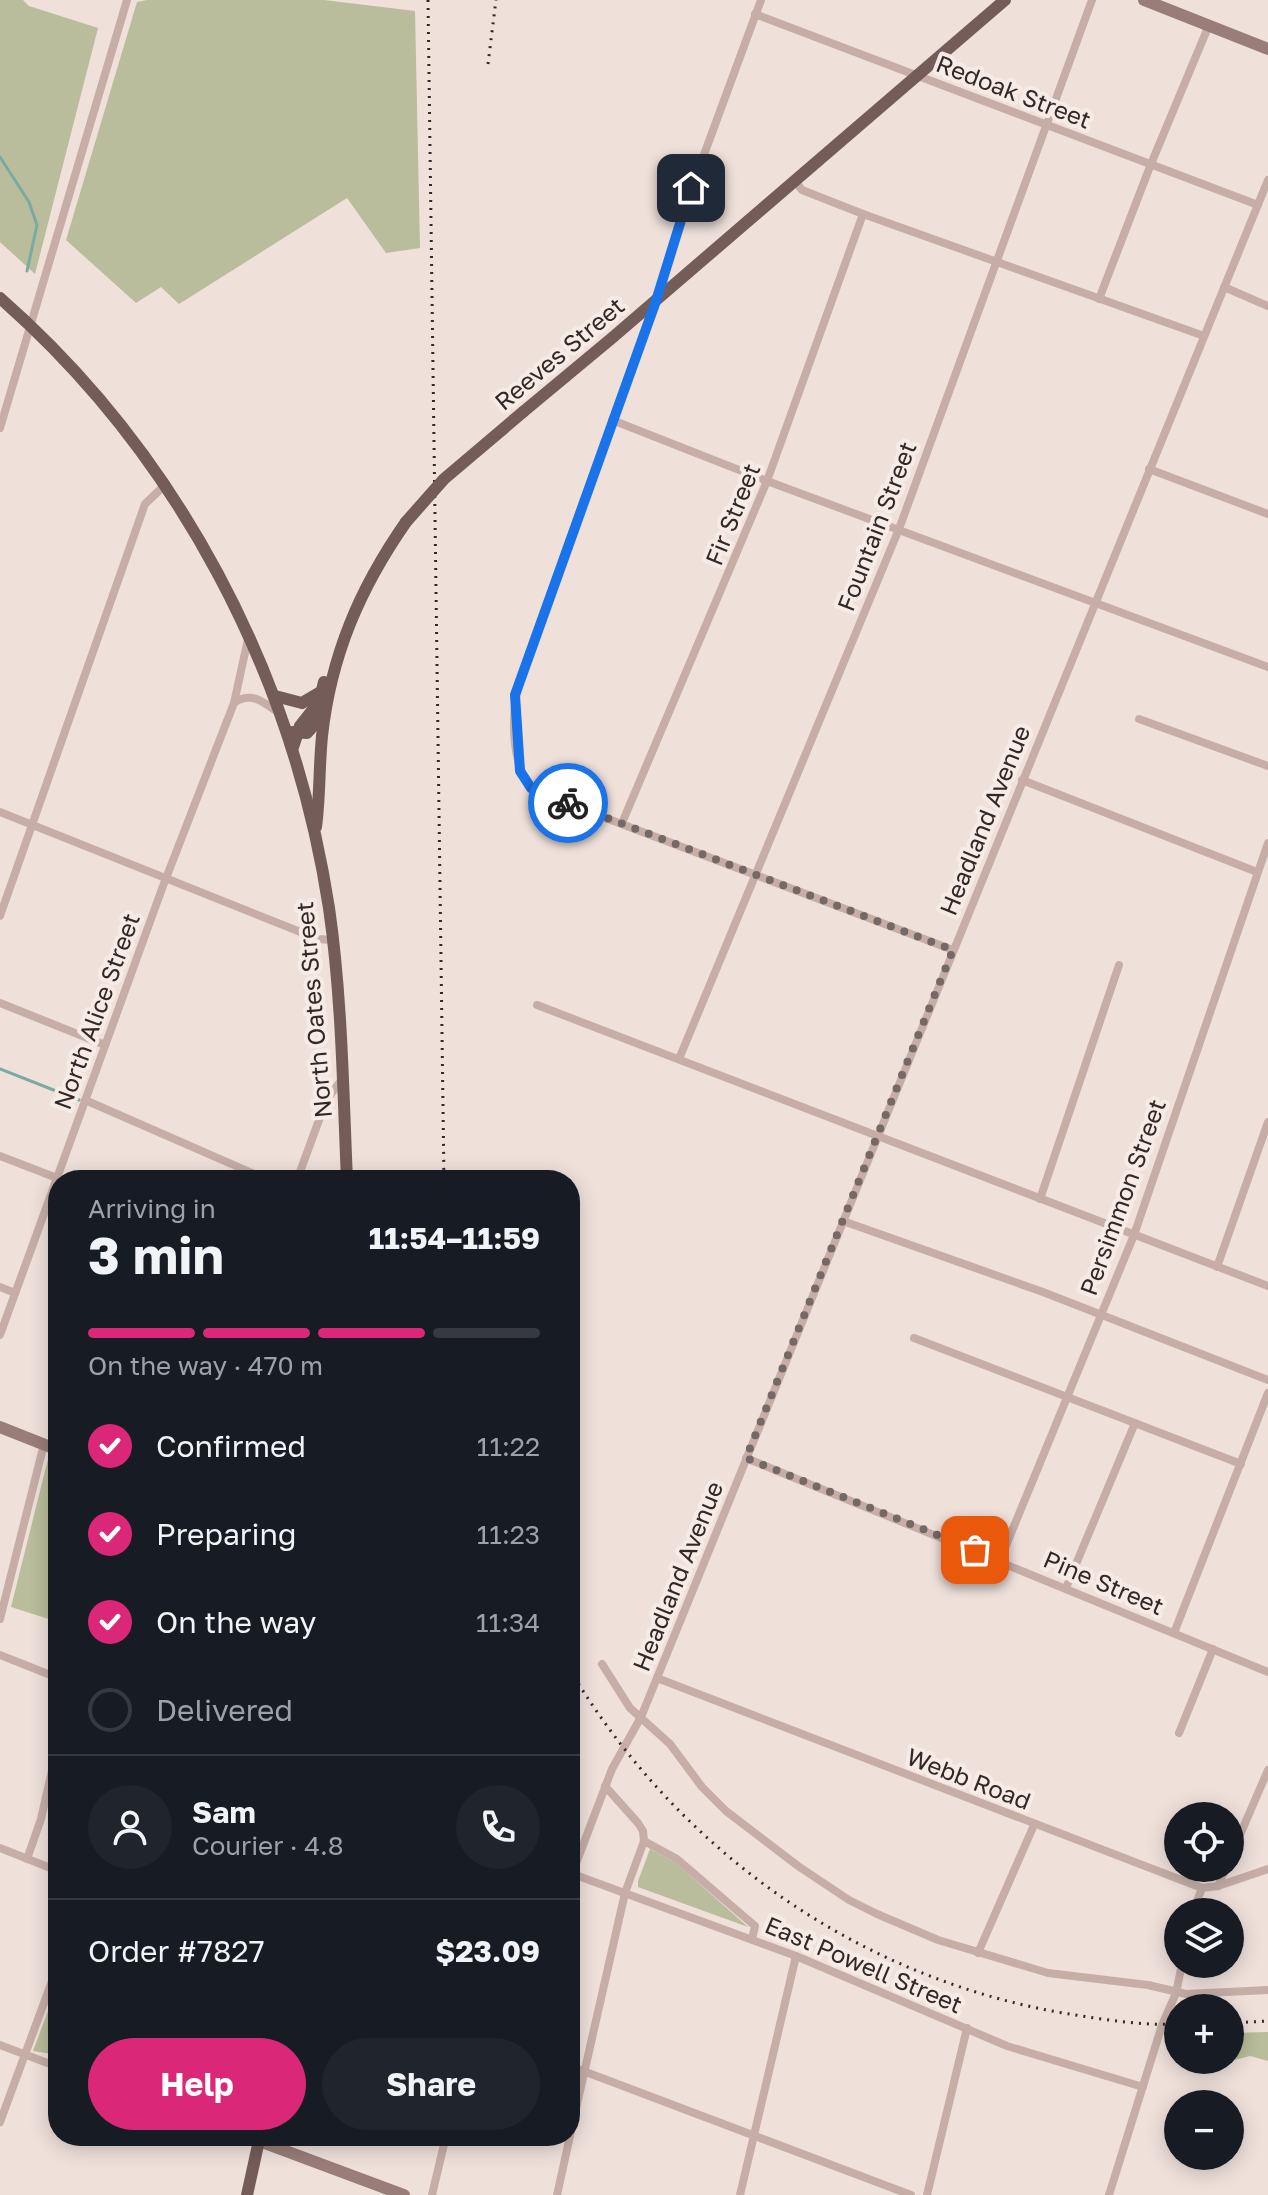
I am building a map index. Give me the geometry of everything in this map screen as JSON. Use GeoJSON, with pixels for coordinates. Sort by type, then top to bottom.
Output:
{"type":"FeatureCollection","features":[{"type":"Feature","properties":{"kind":"main road","name":"Reeves Street"},"geometry":{"type":"LineString","coordinates":[[315,838],[325,711],[337,654],[368,583],[406,522],[444,479],[1005,0]]}},
{"type":"Feature","properties":{"kind":"main road"},"geometry":{"type":"LineString","coordinates":[[0,298],[30,324],[112,413],[166,484],[221,576],[287,725],[315,838]]}},
{"type":"Feature","properties":{"kind":"main road","name":"Reeves Street"},"geometry":{"type":"LineString","coordinates":[[287,725],[319,702],[329,665],[337,654]]}},
{"type":"Feature","properties":{"kind":"main road"},"geometry":{"type":"LineString","coordinates":[[275,696],[302,703],[322,691]]}},
{"type":"Feature","properties":{"kind":"main road"},"geometry":{"type":"LineString","coordinates":[[287,725],[307,733],[325,711]]}},
{"type":"Feature","properties":{"kind":"main road","name":"North Oates Street"},"geometry":{"type":"LineString","coordinates":[[315,838],[333,940],[347,1170]]}},
{"type":"Feature","properties":{"kind":"main road"},"geometry":{"type":"LineString","coordinates":[[247,2195],[257,2146]]}},
{"type":"Feature","properties":{"kind":"street"},"geometry":{"type":"LineString","coordinates":[[0,428],[127,0]]}},
{"type":"Feature","properties":{"kind":"street"},"geometry":{"type":"LineString","coordinates":[[761,0],[681,217],[656,301],[515,695],[517,761],[524,781],[531,788],[953,950]]}},
{"type":"Feature","properties":{"kind":"street","name":"Fountain Street"},"geometry":{"type":"LineString","coordinates":[[679,1059],[899,529],[1092,0]]}},
{"type":"Feature","properties":{"kind":"street"},"geometry":{"type":"LineString","coordinates":[[1144,0],[1268,49]]}},
{"type":"Feature","properties":{"kind":"street","name":"Redoak Street"},"geometry":{"type":"LineString","coordinates":[[755,14],[1258,205]]}},
{"type":"Feature","properties":{"kind":"street"},"geometry":{"type":"LineString","coordinates":[[1099,299],[1209,25]]}},
{"type":"Feature","properties":{"kind":"street","name":"Headland Avenue"},"geometry":{"type":"LineString","coordinates":[[580,1851],[605,1786],[641,1717],[1268,180]]}},
{"type":"Feature","properties":{"kind":"street"},"geometry":{"type":"LineString","coordinates":[[795,181],[802,190],[863,214],[1204,336]]}},
{"type":"Feature","properties":{"kind":"street","name":"Fir Street"},"geometry":{"type":"LineString","coordinates":[[622,823],[767,481],[863,214]]}},
{"type":"Feature","properties":{"kind":"street"},"geometry":{"type":"LineString","coordinates":[[1224,287],[1268,306]]}},
{"type":"Feature","properties":{"kind":"street"},"geometry":{"type":"LineString","coordinates":[[612,420],[767,481],[1268,667]]}},
{"type":"Feature","properties":{"kind":"street"},"geometry":{"type":"LineString","coordinates":[[1149,469],[1268,514]]}},
{"type":"Feature","properties":{"kind":"street"},"geometry":{"type":"LineString","coordinates":[[0,916],[145,504],[166,484]]}},
{"type":"Feature","properties":{"kind":"street","name":"North Alice Street"},"geometry":{"type":"LineString","coordinates":[[60,1170],[234,703],[249,635]]}},
{"type":"Feature","properties":{"kind":"street"},"geometry":{"type":"LineString","coordinates":[[234,703],[254,697],[287,725]]}},
{"type":"Feature","properties":{"kind":"street"},"geometry":{"type":"LineString","coordinates":[[1139,719],[1268,766]]}},
{"type":"Feature","properties":{"kind":"street"},"geometry":{"type":"LineString","coordinates":[[1022,780],[1257,872]]}},
{"type":"Feature","properties":{"kind":"street"},"geometry":{"type":"LineString","coordinates":[[0,812],[318,939],[333,940]]}},
{"type":"Feature","properties":{"kind":"street","name":"Persimmon Street"},"geometry":{"type":"LineString","coordinates":[[1000,1560],[1134,1235],[1268,843]]}},
{"type":"Feature","properties":{"kind":"street"},"geometry":{"type":"LineString","coordinates":[[1040,1199],[1119,965]]}},
{"type":"Feature","properties":{"kind":"street"},"geometry":{"type":"LineString","coordinates":[[0,1003],[105,1045]]}},
{"type":"Feature","properties":{"kind":"street"},"geometry":{"type":"LineString","coordinates":[[537,1005],[1268,1286]]}},
{"type":"Feature","properties":{"kind":"street"},"geometry":{"type":"LineString","coordinates":[[301,1170],[326,1101],[342,1078]]}},
{"type":"Feature","properties":{"kind":"street"},"geometry":{"type":"LineString","coordinates":[[85,1100],[245,1170]]}},
{"type":"Feature","properties":{"kind":"street"},"geometry":{"type":"LineString","coordinates":[[1217,1267],[1268,1122]]}},
{"type":"Feature","properties":{"kind":"street"},"geometry":{"type":"LineString","coordinates":[[0,1156],[48,1175]]}},
{"type":"Feature","properties":{"kind":"street","name":"North Alice Street"},"geometry":{"type":"LineString","coordinates":[[0,1335],[48,1203]]}},
{"type":"Feature","properties":{"kind":"street"},"geometry":{"type":"LineString","coordinates":[[843,1221],[1268,1380]]}},
{"type":"Feature","properties":{"kind":"street"},"geometry":{"type":"LineString","coordinates":[[0,1287],[15,1293]]}},
{"type":"Feature","properties":{"kind":"street"},"geometry":{"type":"LineString","coordinates":[[914,1338],[1241,1464]]}},
{"type":"Feature","properties":{"kind":"street"},"geometry":{"type":"LineString","coordinates":[[1174,1633],[1268,1393]]}},
{"type":"Feature","properties":{"kind":"street"},"geometry":{"type":"LineString","coordinates":[[1066,1588],[1135,1423]]}},
{"type":"Feature","properties":{"kind":"street"},"geometry":{"type":"LineString","coordinates":[[0,1427],[48,1446]]}},
{"type":"Feature","properties":{"kind":"street"},"geometry":{"type":"LineString","coordinates":[[0,1619],[44,1444]]}},
{"type":"Feature","properties":{"kind":"street","name":"Pine Street"},"geometry":{"type":"LineString","coordinates":[[746,1458],[1268,1672]]}},
{"type":"Feature","properties":{"kind":"street"},"geometry":{"type":"LineString","coordinates":[[1179,1733],[1213,1649]]}},
{"type":"Feature","properties":{"kind":"street"},"geometry":{"type":"LineString","coordinates":[[0,1655],[48,1674]]}},
{"type":"Feature","properties":{"kind":"street"},"geometry":{"type":"LineString","coordinates":[[602,1664],[630,1708],[670,1744],[718,1803],[798,1866],[849,1900],[877,1914],[938,1940],[1048,1973],[1148,1985],[1176,1993],[1268,1990]]}},
{"type":"Feature","properties":{"kind":"street","name":"Webb Road"},"geometry":{"type":"LineString","coordinates":[[657,1678],[1202,1888],[1218,1886],[1268,1869]]}},
{"type":"Feature","properties":{"kind":"street"},"geometry":{"type":"LineString","coordinates":[[1244,1826],[1268,1770]]}},
{"type":"Feature","properties":{"kind":"street"},"geometry":{"type":"LineString","coordinates":[[580,2090],[625,1893],[644,1841],[638,1823],[605,1786]]}},
{"type":"Feature","properties":{"kind":"street"},"geometry":{"type":"LineString","coordinates":[[27,1859],[48,1788]]}},
{"type":"Feature","properties":{"kind":"street"},"geometry":{"type":"LineString","coordinates":[[978,1953],[1034,1825]]}},
{"type":"Feature","properties":{"kind":"street"},"geometry":{"type":"LineString","coordinates":[[644,1841],[677,1859],[755,1926],[752,1939]]}},
{"type":"Feature","properties":{"kind":"street"},"geometry":{"type":"LineString","coordinates":[[0,1848],[48,1867]]}},
{"type":"Feature","properties":{"kind":"street","name":"East Powell Street"},"geometry":{"type":"LineString","coordinates":[[580,1877],[796,1956],[1017,2049],[1143,2087]]}},
{"type":"Feature","properties":{"kind":"street"},"geometry":{"type":"LineString","coordinates":[[1218,1886],[1220,1882]]}},
{"type":"Feature","properties":{"kind":"street"},"geometry":{"type":"LineString","coordinates":[[1198,1898],[1202,1888]]}},
{"type":"Feature","properties":{"kind":"street"},"geometry":{"type":"LineString","coordinates":[[740,2195],[796,1956]]}},
{"type":"Feature","properties":{"kind":"street"},"geometry":{"type":"LineString","coordinates":[[1109,2195],[1179,1978]]}},
{"type":"Feature","properties":{"kind":"street"},"geometry":{"type":"LineString","coordinates":[[0,2122],[48,1992]]}},
{"type":"Feature","properties":{"kind":"street"},"geometry":{"type":"LineString","coordinates":[[927,2195],[967,2028]]}},
{"type":"Feature","properties":{"kind":"street"},"geometry":{"type":"LineString","coordinates":[[0,2045],[48,2063]]}},
{"type":"Feature","properties":{"kind":"street"},"geometry":{"type":"LineString","coordinates":[[580,2070],[911,2195]]}},
{"type":"Feature","properties":{"kind":"street"},"geometry":{"type":"LineString","coordinates":[[279,2146],[404,2195]]}},
{"type":"Feature","properties":{"kind":"street"},"geometry":{"type":"LineString","coordinates":[[432,2195],[444,2146]]}},
{"type":"Feature","properties":{"kind":"street"},"geometry":{"type":"LineString","coordinates":[[557,2195],[568,2146]]}},
{"type":"Feature","properties":{"kind":"green space"},"geometry":{"type":"Polygon","coordinates":[[[0,0],[23,0],[29,6],[98,28],[35,274],[0,242],[0,0]]]}},
{"type":"Feature","properties":{"kind":"green space"},"geometry":{"type":"Polygon","coordinates":[[[324,0],[415,11],[420,248],[386,253],[347,198],[179,304],[161,287],[136,303],[66,240],[137,2],[324,0]]]}},
{"type":"Feature","properties":{"kind":"green space"},"geometry":{"type":"Polygon","coordinates":[[[48,1459],[48,1619],[11,1607],[48,1459]]]}},
{"type":"Feature","properties":{"kind":"green space"},"geometry":{"type":"Polygon","coordinates":[[[650,1849],[676,1863],[748,1927],[638,1887],[650,1849]]]}},
{"type":"Feature","properties":{"kind":"green space"},"geometry":{"type":"Polygon","coordinates":[[[48,2011],[48,2053],[33,2051],[48,2011]]]}},
{"type":"Feature","properties":{"kind":"green space"},"geometry":{"type":"Polygon","coordinates":[[[1268,2032],[1268,2061],[1244,2058],[1244,2033],[1268,2032]]]}},
{"type":"Feature","properties":{"kind":"waterway"},"geometry":{"type":"LineString","coordinates":[[0,157],[29,202],[37,225],[27,271]]}},
{"type":"Feature","properties":{"kind":"waterway"},"geometry":{"type":"LineString","coordinates":[[0,1069],[79,1100]]}},
{"type":"Feature","properties":{"kind":"railway"},"geometry":{"type":"LineString","coordinates":[[428,0],[444,1170]]}},
{"type":"Feature","properties":{"kind":"railway"},"geometry":{"type":"LineString","coordinates":[[488,64],[496,0]]}},
{"type":"Feature","properties":{"kind":"railway"},"geometry":{"type":"LineString","coordinates":[[580,1685],[614,1735],[663,1794],[719,1848],[779,1896],[845,1936],[914,1970],[987,1995],[1092,2018],[1164,2024]]}},
{"type":"Feature","properties":{"kind":"railway"},"geometry":{"type":"LineString","coordinates":[[1244,2022],[1268,2021]]}},
{"type":"Feature","properties":{"kind":"way so far"},"geometry":{"type":"LineString","coordinates":[[568,803],[953,950],[746,1458],[975,1550]]}},
{"type":"Feature","properties":{"kind":"route"},"geometry":{"type":"LineString","coordinates":[[568,803],[540,793],[524,781],[517,761],[515,695],[656,301],[691,188]]}}]}
